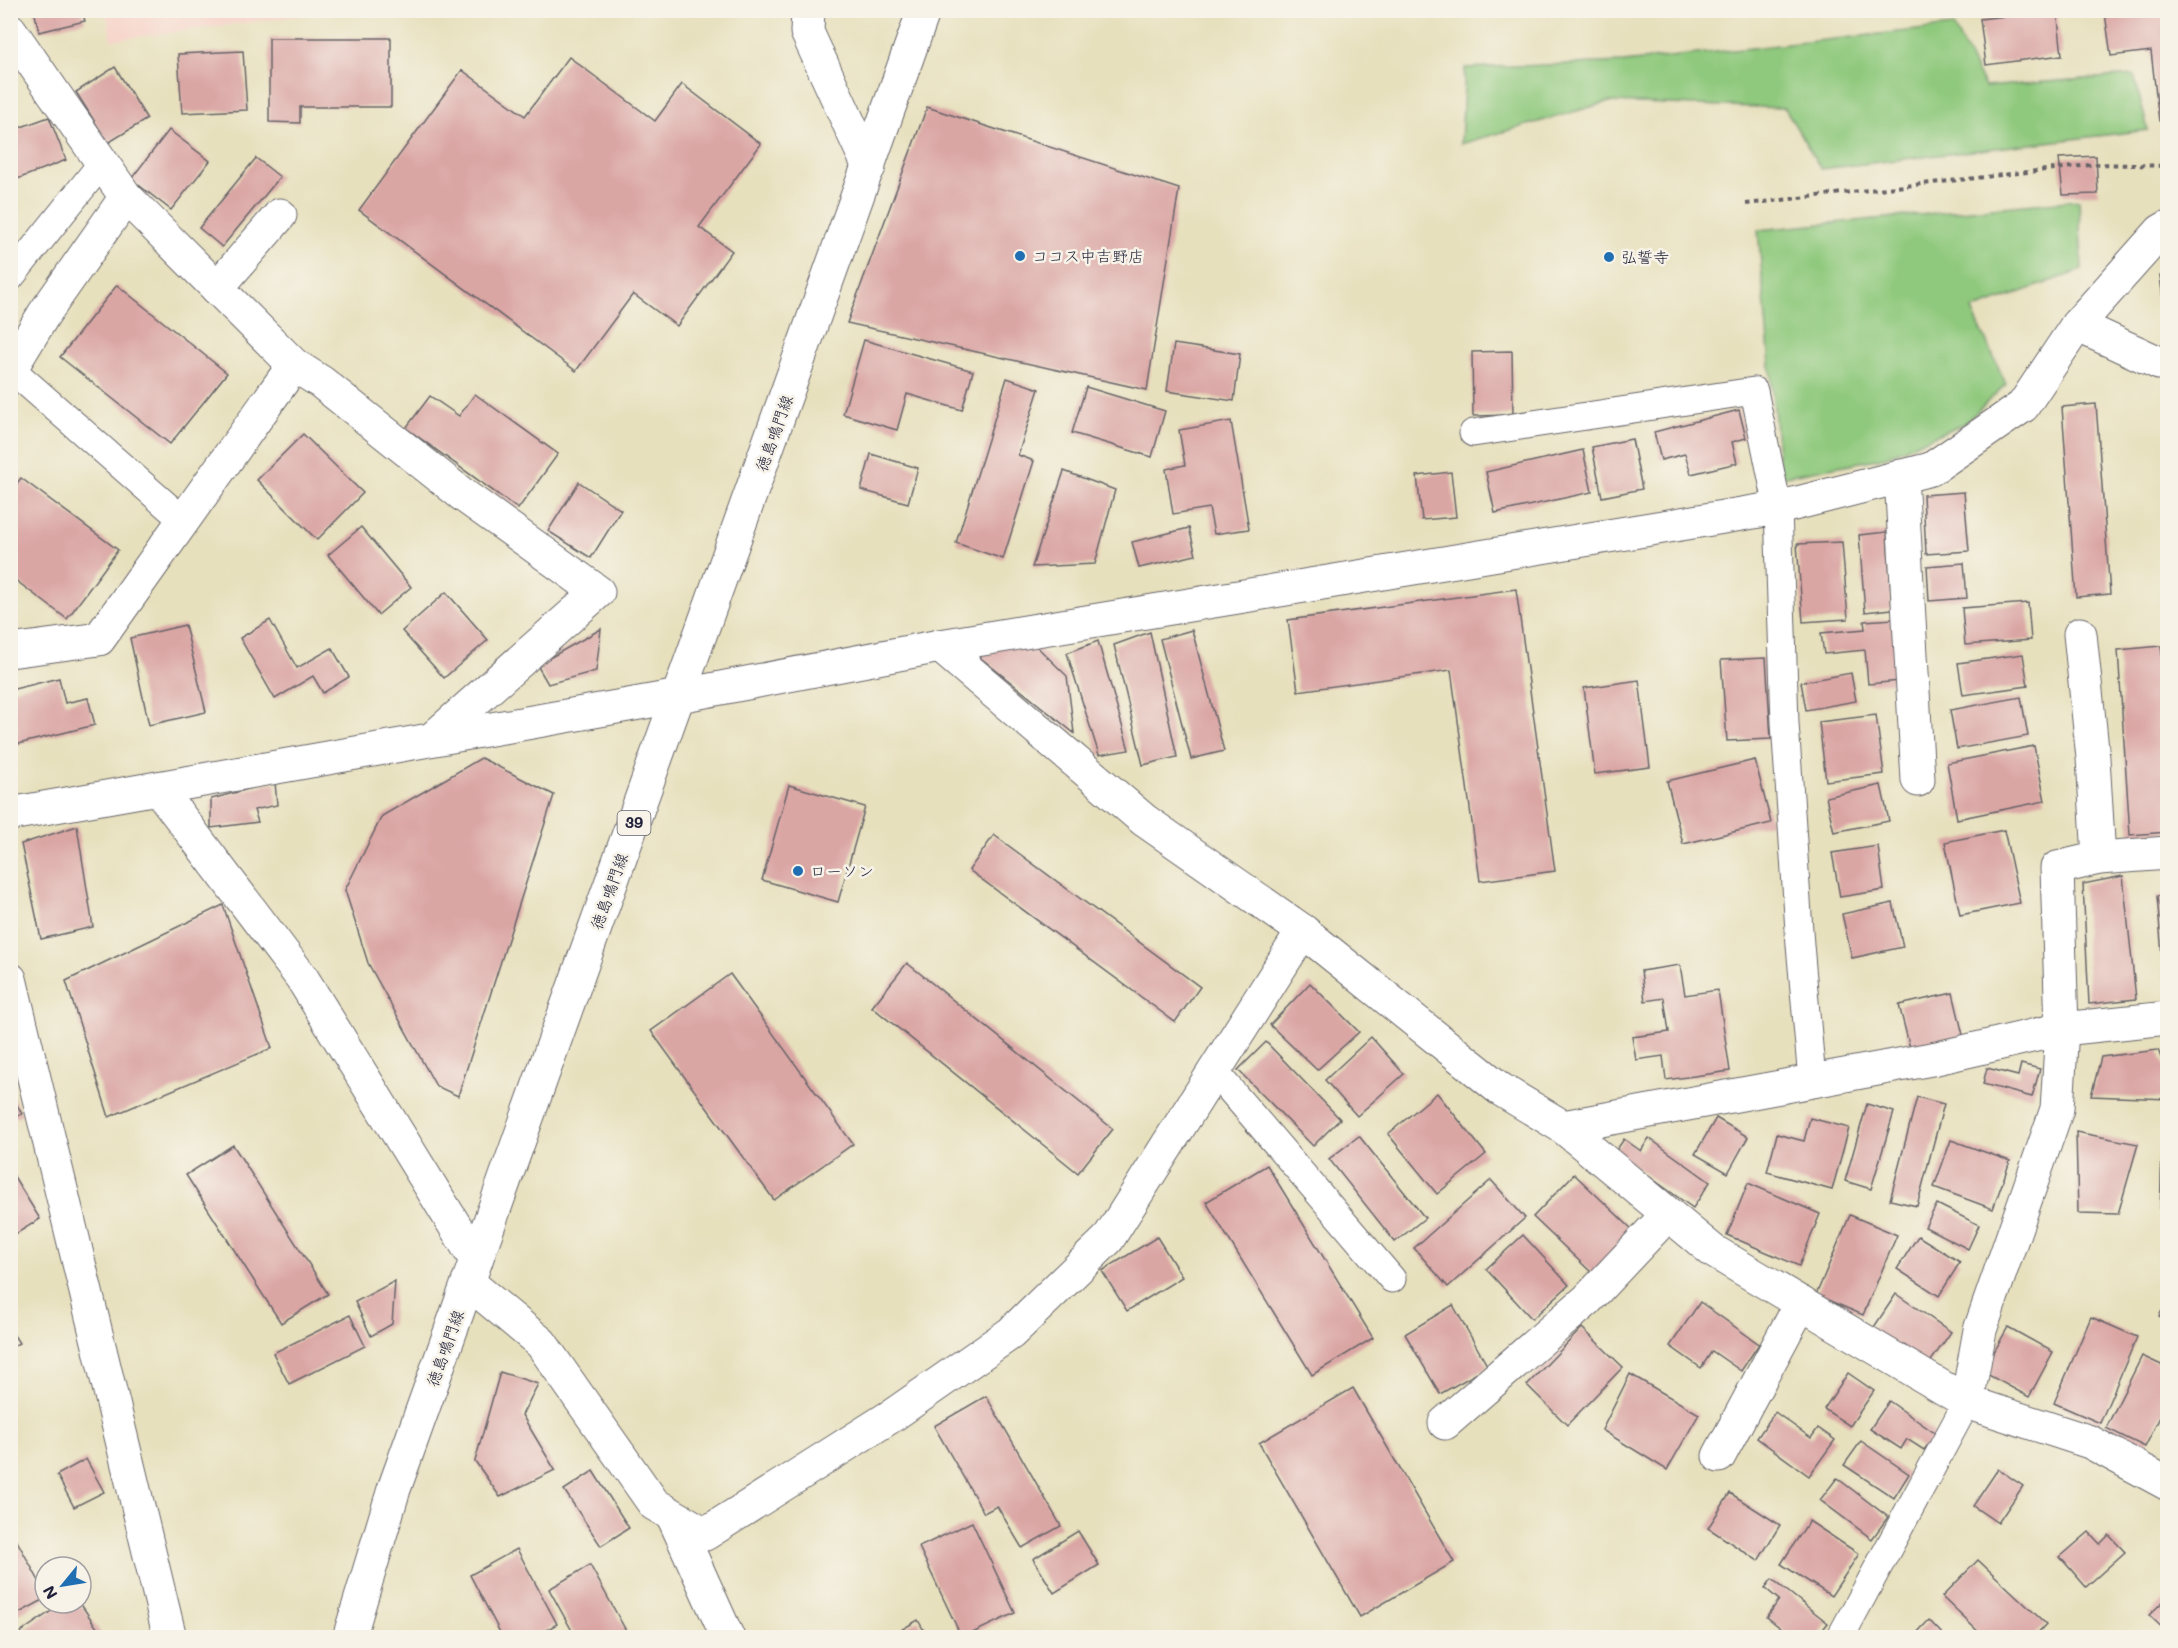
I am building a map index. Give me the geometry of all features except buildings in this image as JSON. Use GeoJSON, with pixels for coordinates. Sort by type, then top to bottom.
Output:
{"type":"FeatureCollection","features":[{"type":"Feature","properties":{"kind":"street"},"geometry":{"type":"LineString","coordinates":[[808,10],[807,32],[869,167]]}},
{"type":"Feature","properties":{"kind":"street","name":"徳島鳴門線"},"geometry":{"type":"LineString","coordinates":[[349,1638],[394,1489],[924,10]]}},
{"type":"Feature","properties":{"kind":"street"},"geometry":{"type":"LineString","coordinates":[[10,30],[126,197],[294,365],[321,382],[463,495],[598,592],[432,740]]}},
{"type":"Feature","properties":{"kind":"street"},"geometry":{"type":"LineString","coordinates":[[11,369],[44,314],[126,197]]}},
{"type":"Feature","properties":{"kind":"street"},"geometry":{"type":"LineString","coordinates":[[217,288],[280,215]]}},
{"type":"Feature","properties":{"kind":"street"},"geometry":{"type":"LineString","coordinates":[[10,814],[679,696],[940,646],[1778,508],[1931,469],[2023,406],[2077,325],[2154,239],[2168,227]]}},
{"type":"Feature","properties":{"kind":"street"},"geometry":{"type":"LineString","coordinates":[[2077,325],[2159,363]]}},
{"type":"Feature","properties":{"kind":"street"},"geometry":{"type":"LineString","coordinates":[[10,651],[99,639],[294,365]]}},
{"type":"Feature","properties":{"kind":"street"},"geometry":{"type":"LineString","coordinates":[[1901,476],[1918,780]]}},
{"type":"Feature","properties":{"kind":"street"},"geometry":{"type":"LineString","coordinates":[[2080,634],[2093,758],[2099,858]]}},
{"type":"Feature","properties":{"kind":"street"},"geometry":{"type":"LineString","coordinates":[[940,646],[1144,820],[1303,931],[1500,1089],[1563,1127],[1713,1251],[1967,1402],[2090,1442],[2168,1485]]}},
{"type":"Feature","properties":{"kind":"street"},"geometry":{"type":"LineString","coordinates":[[158,788],[302,978],[472,1272],[541,1342],[654,1504],[705,1534],[893,1415],[1011,1333],[1107,1239],[1303,931]]}},
{"type":"Feature","properties":{"kind":"street"},"geometry":{"type":"LineString","coordinates":[[1967,1402],[1980,1330],[2057,1109],[2062,1029],[2057,868],[2099,858],[2168,853]]}},
{"type":"Feature","properties":{"kind":"street"},"geometry":{"type":"LineString","coordinates":[[10,979],[170,1638]]}},
{"type":"Feature","properties":{"kind":"street"},"geometry":{"type":"LineString","coordinates":[[1563,1127],[1937,1058],[2062,1029],[2168,1018]]}},
{"type":"Feature","properties":{"kind":"street"},"geometry":{"type":"LineString","coordinates":[[1445,1423],[1587,1300],[1668,1214]]}},
{"type":"Feature","properties":{"kind":"street"},"geometry":{"type":"LineString","coordinates":[[1719,1456],[1801,1304]]}},
{"type":"Feature","properties":{"kind":"street"},"geometry":{"type":"LineString","coordinates":[[673,1516],[728,1638]]}},
{"type":"Feature","properties":{"kind":"lane"},"geometry":{"type":"LineString","coordinates":[[10,278],[102,163]]}},
{"type":"Feature","properties":{"kind":"lane"},"geometry":{"type":"LineString","coordinates":[[11,369],[183,520]]}},
{"type":"Feature","properties":{"kind":"lane"},"geometry":{"type":"LineString","coordinates":[[1473,433],[1754,391],[1778,508],[1785,723],[1812,1080]]}},
{"type":"Feature","properties":{"kind":"lane"},"geometry":{"type":"LineString","coordinates":[[1215,1072],[1392,1279]]}},
{"type":"Feature","properties":{"kind":"lane"},"geometry":{"type":"LineString","coordinates":[[1840,1638],[1967,1402]]}},
{"type":"Feature","properties":{"kind":"path"},"geometry":{"type":"LineString","coordinates":[[1746,204],[2099,164],[2168,166]]}},
{"type":"Feature","properties":{"kind":"shaded area"},"geometry":{"type":"Polygon","coordinates":[[[106,10],[337,10],[337,11],[111,40],[106,10]]]}},
{"type":"Feature","properties":{"kind":"green space"},"geometry":{"type":"Polygon","coordinates":[[[1953,26],[1985,87],[2134,75],[2148,130],[1821,169],[1785,108],[1608,102],[1461,144],[1465,68],[1624,62],[1953,26]]]}},
{"type":"Feature","properties":{"kind":"green space"},"geometry":{"type":"Polygon","coordinates":[[[2079,200],[2082,270],[1972,310],[2006,384],[1965,423],[1882,458],[1780,477],[1758,230],[2079,200]]]}},
{"type":"Feature","properties":{"kind":"place","name":"ココス中吉野店"},"geometry":{"type":"Point","coordinates":[1020,256]}},
{"type":"Feature","properties":{"kind":"place","name":"弘誓寺"},"geometry":{"type":"Point","coordinates":[1609,257]}},
{"type":"Feature","properties":{"kind":"place","name":"ローソン"},"geometry":{"type":"Point","coordinates":[798,871]}}]}
